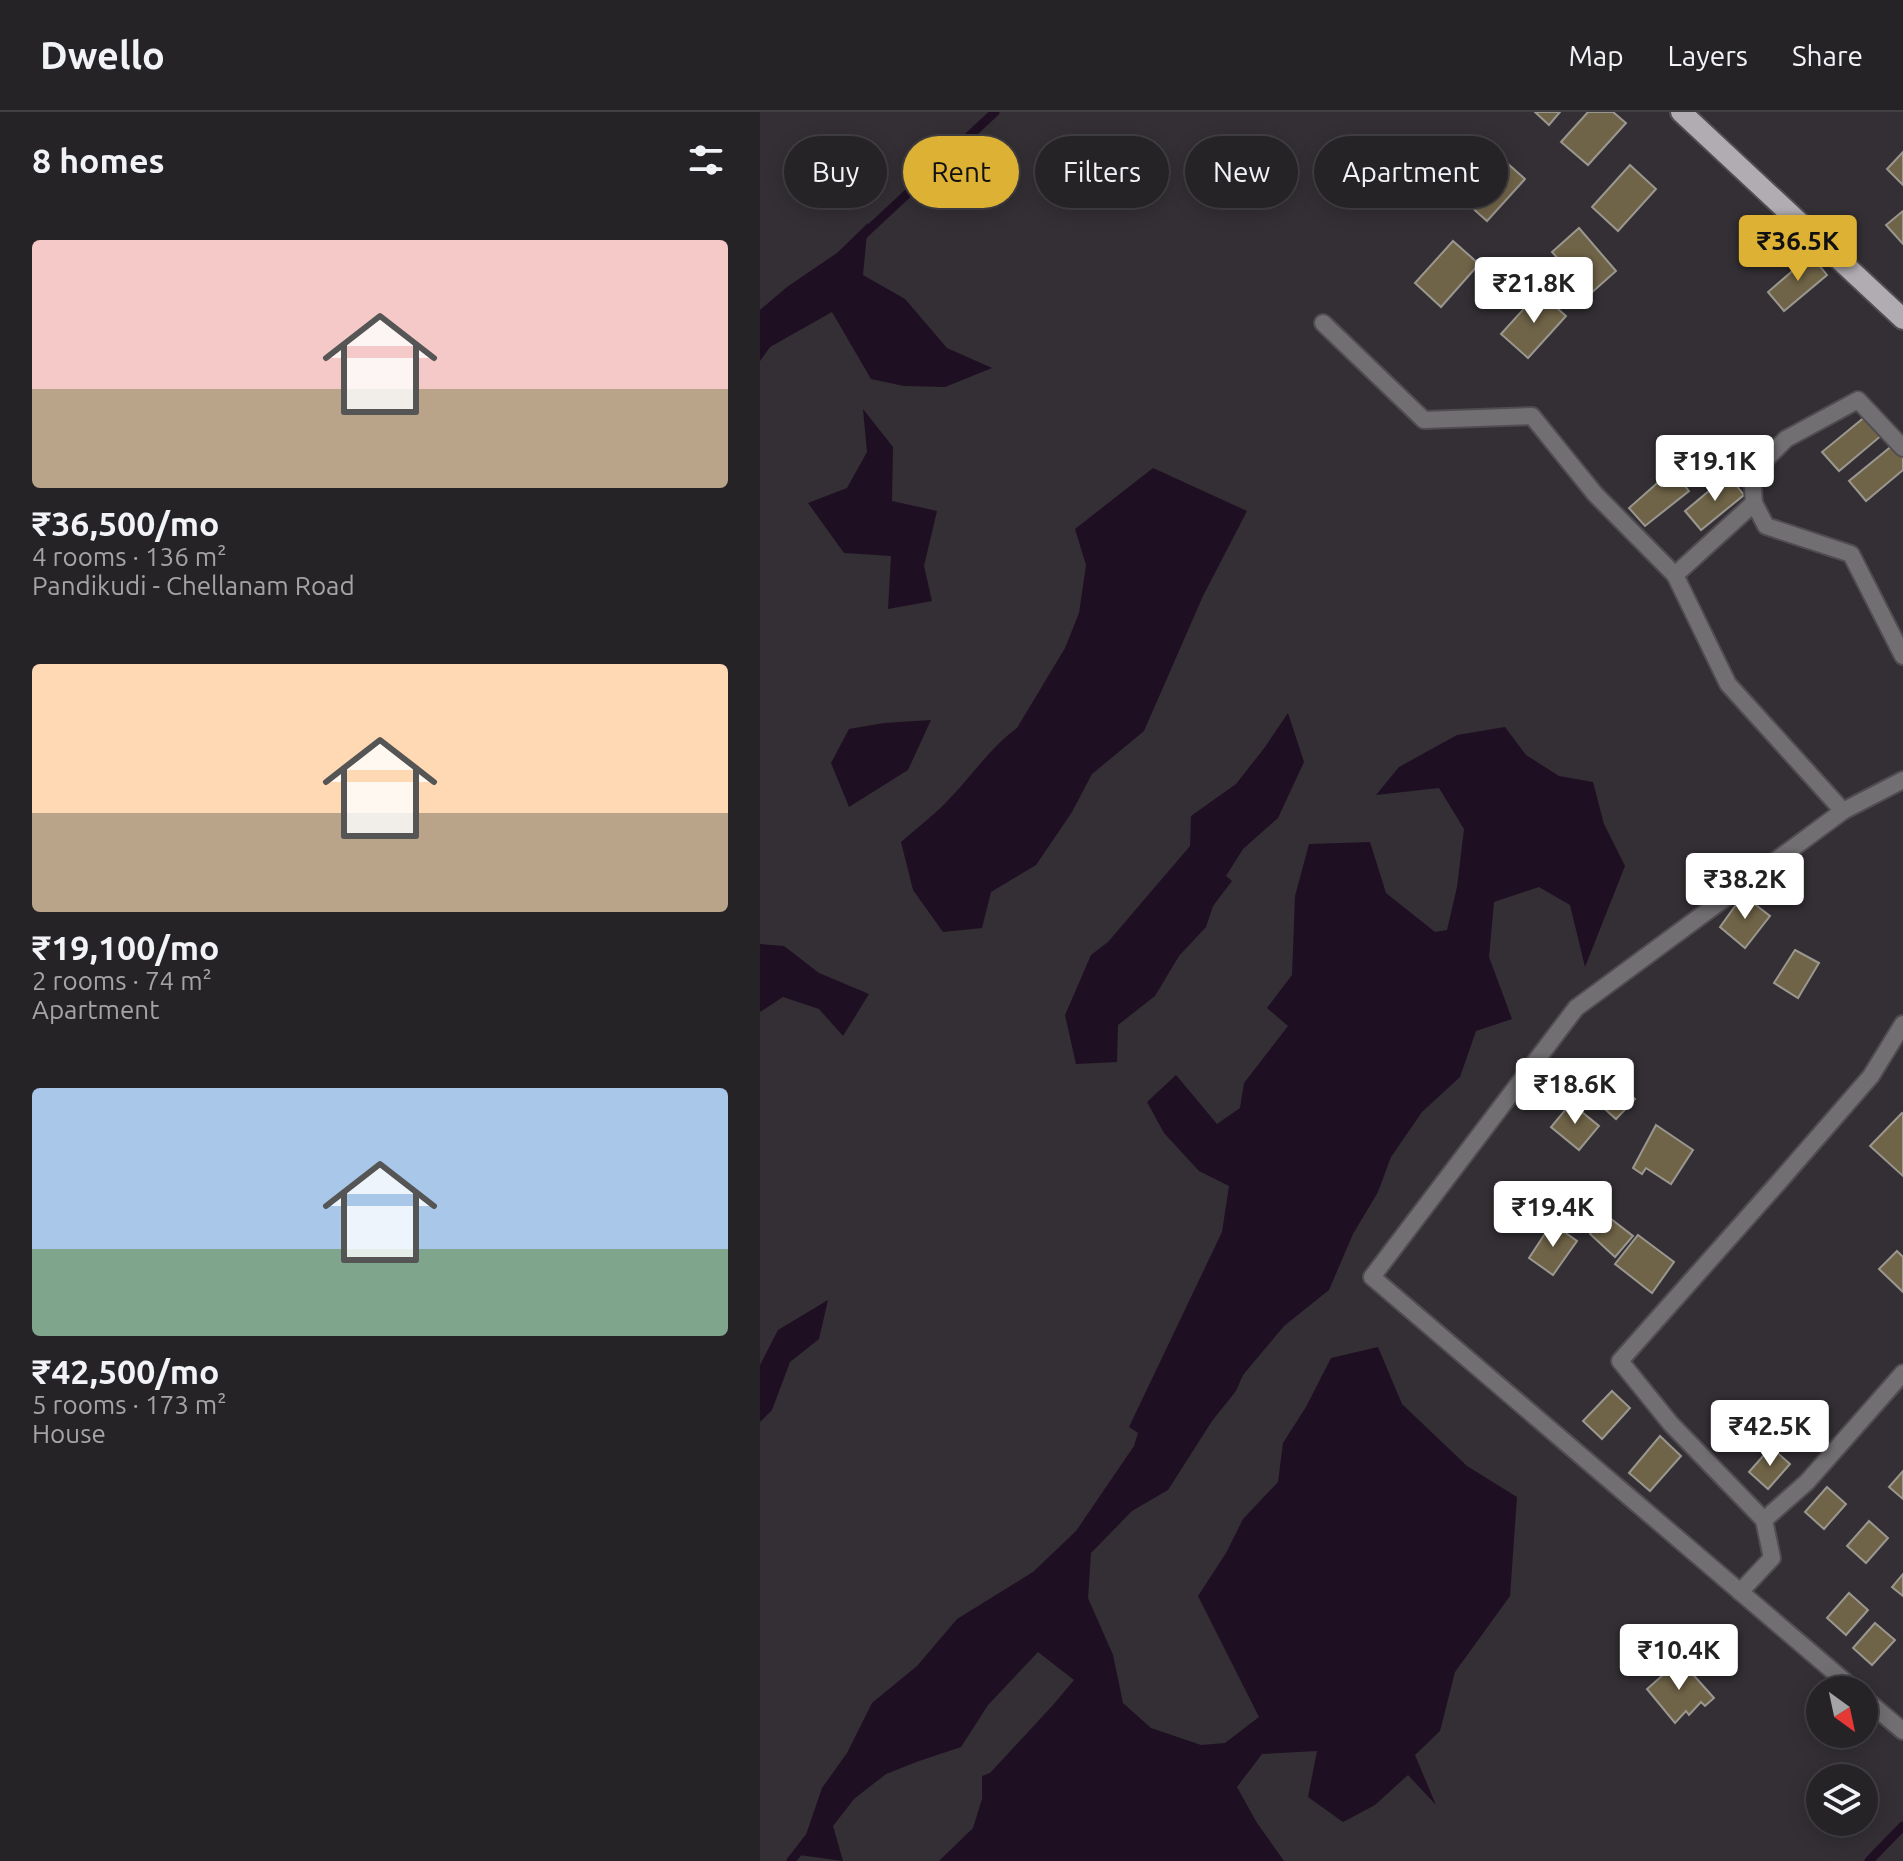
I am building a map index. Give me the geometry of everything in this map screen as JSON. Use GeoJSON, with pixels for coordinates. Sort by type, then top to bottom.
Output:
{"type":"FeatureCollection","features":[{"type":"Feature","properties":{"kind":"main road"},"geometry":{"type":"LineString","coordinates":[[1681,112],[1903,319]]}},
{"type":"Feature","properties":{"kind":"street"},"geometry":{"type":"LineString","coordinates":[[1323,323],[1424,420],[1532,416],[1595,494],[1675,575],[1728,684],[1843,811]]}},
{"type":"Feature","properties":{"kind":"street"},"geometry":{"type":"LineString","coordinates":[[1903,448],[1858,400],[1786,439],[1752,473],[1754,503],[1766,526],[1851,554],[1903,656]]}},
{"type":"Feature","properties":{"kind":"street"},"geometry":{"type":"LineString","coordinates":[[1675,575],[1754,503]]}},
{"type":"Feature","properties":{"kind":"street"},"geometry":{"type":"LineString","coordinates":[[1839,1676],[1372,1277],[1576,1008],[1843,811],[1903,780]]}},
{"type":"Feature","properties":{"kind":"street"},"geometry":{"type":"LineString","coordinates":[[1740,1592],[1772,1558],[1764,1520],[1671,1424],[1620,1361],[1871,1076],[1903,1024]]}},
{"type":"Feature","properties":{"kind":"street"},"geometry":{"type":"LineString","coordinates":[[1764,1520],[1807,1482],[1903,1373]]}},
{"type":"Feature","properties":{"kind":"street"},"geometry":{"type":"LineString","coordinates":[[1878,1710],[1903,1731]]}},
{"type":"Feature","properties":{"kind":"shaded area"},"geometry":{"type":"Polygon","coordinates":[[[868,223],[863,275],[905,299],[947,348],[992,368],[945,387],[904,386],[871,379],[832,312],[770,347],[760,361],[760,310],[787,287],[837,253],[868,223]]]}},
{"type":"Feature","properties":{"kind":"shaded area"},"geometry":{"type":"Polygon","coordinates":[[[863,409],[893,447],[892,501],[937,511],[924,566],[932,601],[888,609],[891,556],[844,553],[808,503],[847,488],[867,452],[863,409]]]}},
{"type":"Feature","properties":{"kind":"shaded area"},"geometry":{"type":"Polygon","coordinates":[[[1153,468],[1247,511],[1203,596],[1144,731],[1092,774],[1072,812],[1036,865],[991,892],[982,928],[943,932],[913,890],[901,842],[940,808],[1017,728],[1065,648],[1079,613],[1086,565],[1075,529],[1153,468]]]}},
{"type":"Feature","properties":{"kind":"shaded area"},"geometry":{"type":"Polygon","coordinates":[[[1288,713],[1304,762],[1278,818],[1243,849],[1226,876],[1232,881],[1213,906],[1206,927],[1179,956],[1155,996],[1118,1025],[1117,1062],[1076,1064],[1065,1015],[1091,955],[1108,942],[1190,846],[1191,816],[1236,784],[1288,713]]]}},
{"type":"Feature","properties":{"kind":"shaded area"},"geometry":{"type":"Polygon","coordinates":[[[931,720],[908,770],[849,807],[831,763],[849,729],[931,720]]]}},
{"type":"Feature","properties":{"kind":"shaded area"},"geometry":{"type":"Polygon","coordinates":[[[1505,727],[1526,755],[1559,776],[1593,782],[1604,824],[1625,866],[1585,967],[1570,905],[1539,887],[1494,902],[1489,957],[1512,1019],[1476,1031],[1460,1077],[1422,1112],[1391,1157],[1378,1192],[1353,1234],[1329,1290],[1284,1326],[1243,1375],[1236,1391],[1212,1421],[1168,1490],[1132,1511],[1091,1553],[1088,1598],[1113,1655],[1123,1703],[1151,1728],[1201,1745],[1225,1743],[1259,1717],[1198,1596],[1226,1553],[1243,1519],[1278,1482],[1283,1443],[1331,1358],[1378,1347],[1402,1404],[1467,1466],[1517,1497],[1510,1596],[1455,1672],[1440,1731],[1415,1755],[1436,1805],[1408,1775],[1375,1805],[1343,1822],[1308,1797],[1317,1751],[1262,1754],[1237,1787],[1257,1823],[1284,1861],[939,1861],[973,1828],[982,1799],[982,1776],[990,1773],[1074,1680],[1038,1652],[988,1705],[961,1747],[886,1774],[854,1799],[833,1826],[843,1861],[799,1855],[822,1788],[847,1753],[872,1703],[917,1666],[957,1619],[1033,1572],[1076,1531],[1134,1446],[1138,1433],[1129,1427],[1222,1232],[1229,1186],[1199,1171],[1164,1133],[1147,1102],[1176,1075],[1217,1124],[1240,1108],[1244,1083],[1288,1026],[1267,1008],[1292,975],[1295,896],[1309,844],[1370,842],[1386,893],[1435,932],[1447,930],[1457,887],[1464,829],[1439,788],[1376,795],[1399,767],[1457,735],[1505,727]]]}},
{"type":"Feature","properties":{"kind":"shaded area"},"geometry":{"type":"Polygon","coordinates":[[[760,944],[784,946],[819,973],[869,994],[843,1036],[819,1009],[783,997],[760,1012],[760,944]]]}},
{"type":"Feature","properties":{"kind":"shaded area"},"geometry":{"type":"Polygon","coordinates":[[[828,1300],[819,1339],[790,1362],[772,1410],[760,1422],[760,1365],[778,1330],[828,1300]]]}},
{"type":"Feature","properties":{"kind":"building"},"geometry":{"type":"Polygon","coordinates":[[[1535,112],[1560,112],[1549,125],[1535,112]]]}},
{"type":"Feature","properties":{"kind":"building"},"geometry":{"type":"Polygon","coordinates":[[[1588,112],[1613,112],[1626,123],[1588,165],[1561,142],[1588,112]]]}},
{"type":"Feature","properties":{"kind":"building"},"geometry":{"type":"Polygon","coordinates":[[[1903,152],[1903,185],[1887,169],[1903,152]]]}},
{"type":"Feature","properties":{"kind":"building"},"geometry":{"type":"Polygon","coordinates":[[[1508,164],[1525,179],[1508,198],[1508,164]]]}},
{"type":"Feature","properties":{"kind":"building"},"geometry":{"type":"Polygon","coordinates":[[[1630,165],[1656,189],[1618,231],[1592,207],[1630,165]]]}},
{"type":"Feature","properties":{"kind":"building"},"geometry":{"type":"Polygon","coordinates":[[[1472,208],[1499,208],[1487,221],[1472,208]]]}},
{"type":"Feature","properties":{"kind":"building"},"geometry":{"type":"Polygon","coordinates":[[[1903,211],[1903,244],[1886,225],[1903,211]]]}},
{"type":"Feature","properties":{"kind":"building"},"geometry":{"type":"Polygon","coordinates":[[[1579,228],[1616,271],[1590,294],[1552,252],[1579,228]]]}},
{"type":"Feature","properties":{"kind":"building"},"geometry":{"type":"Polygon","coordinates":[[[1453,241],[1479,264],[1441,307],[1415,283],[1453,241]]]}},
{"type":"Feature","properties":{"kind":"building"},"geometry":{"type":"Polygon","coordinates":[[[1811,255],[1827,275],[1784,311],[1768,292],[1811,255]]]}},
{"type":"Feature","properties":{"kind":"building"},"geometry":{"type":"Polygon","coordinates":[[[1539,292],[1566,316],[1528,358],[1501,334],[1539,292]]]}},
{"type":"Feature","properties":{"kind":"building"},"geometry":{"type":"Polygon","coordinates":[[[1866,416],[1882,435],[1839,471],[1822,452],[1866,416]]]}},
{"type":"Feature","properties":{"kind":"building"},"geometry":{"type":"Polygon","coordinates":[[[1893,445],[1903,458],[1903,470],[1866,501],[1849,481],[1893,445]]]}},
{"type":"Feature","properties":{"kind":"building"},"geometry":{"type":"Polygon","coordinates":[[[1672,470],[1689,491],[1645,526],[1629,508],[1672,470]]]}},
{"type":"Feature","properties":{"kind":"building"},"geometry":{"type":"Polygon","coordinates":[[[1728,475],[1744,495],[1701,530],[1685,511],[1728,475]]]}},
{"type":"Feature","properties":{"kind":"building"},"geometry":{"type":"Polygon","coordinates":[[[1743,895],[1770,916],[1745,948],[1720,927],[1743,895]]]}},
{"type":"Feature","properties":{"kind":"building"},"geometry":{"type":"Polygon","coordinates":[[[1795,950],[1819,963],[1798,998],[1774,983],[1795,950]]]}},
{"type":"Feature","properties":{"kind":"building"},"geometry":{"type":"Polygon","coordinates":[[[1599,1068],[1635,1099],[1616,1119],[1588,1094],[1599,1082],[1592,1075],[1599,1068]]]}},
{"type":"Feature","properties":{"kind":"building"},"geometry":{"type":"Polygon","coordinates":[[[1571,1103],[1599,1126],[1579,1150],[1551,1127],[1571,1103]]]}},
{"type":"Feature","properties":{"kind":"building"},"geometry":{"type":"Polygon","coordinates":[[[1903,1114],[1903,1176],[1870,1146],[1903,1114]]]}},
{"type":"Feature","properties":{"kind":"building"},"geometry":{"type":"Polygon","coordinates":[[[1656,1125],[1693,1150],[1671,1184],[1646,1168],[1642,1174],[1633,1168],[1656,1125]]]}},
{"type":"Feature","properties":{"kind":"building"},"geometry":{"type":"Polygon","coordinates":[[[1606,1215],[1633,1236],[1615,1257],[1590,1234],[1606,1215]]]}},
{"type":"Feature","properties":{"kind":"building"},"geometry":{"type":"Polygon","coordinates":[[[1552,1223],[1577,1241],[1553,1275],[1529,1258],[1552,1223]]]}},
{"type":"Feature","properties":{"kind":"building"},"geometry":{"type":"Polygon","coordinates":[[[1638,1235],[1674,1262],[1652,1293],[1615,1264],[1638,1235]]]}},
{"type":"Feature","properties":{"kind":"building"},"geometry":{"type":"Polygon","coordinates":[[[1897,1251],[1903,1257],[1903,1292],[1879,1269],[1897,1251]]]}},
{"type":"Feature","properties":{"kind":"building"},"geometry":{"type":"Polygon","coordinates":[[[1612,1391],[1630,1408],[1602,1439],[1583,1421],[1612,1391]]]}},
{"type":"Feature","properties":{"kind":"building"},"geometry":{"type":"Polygon","coordinates":[[[1660,1436],[1681,1456],[1650,1491],[1629,1473],[1660,1436]]]}},
{"type":"Feature","properties":{"kind":"building"},"geometry":{"type":"Polygon","coordinates":[[[1771,1447],[1790,1464],[1768,1489],[1749,1472],[1771,1447]]]}},
{"type":"Feature","properties":{"kind":"building"},"geometry":{"type":"Polygon","coordinates":[[[1903,1471],[1903,1499],[1889,1487],[1903,1471]]]}},
{"type":"Feature","properties":{"kind":"building"},"geometry":{"type":"Polygon","coordinates":[[[1827,1487],[1846,1504],[1824,1529],[1805,1512],[1827,1487]]]}},
{"type":"Feature","properties":{"kind":"building"},"geometry":{"type":"Polygon","coordinates":[[[1869,1521],[1888,1538],[1866,1563],[1847,1546],[1869,1521]]]}},
{"type":"Feature","properties":{"kind":"building"},"geometry":{"type":"Polygon","coordinates":[[[1903,1574],[1903,1596],[1892,1587],[1903,1574]]]}},
{"type":"Feature","properties":{"kind":"building"},"geometry":{"type":"Polygon","coordinates":[[[1849,1593],[1868,1610],[1846,1635],[1827,1618],[1849,1593]]]}},
{"type":"Feature","properties":{"kind":"building"},"geometry":{"type":"Polygon","coordinates":[[[1875,1623],[1895,1640],[1872,1665],[1853,1648],[1875,1623]]]}},
{"type":"Feature","properties":{"kind":"building"},"geometry":{"type":"Polygon","coordinates":[[[1680,1660],[1714,1698],[1705,1706],[1701,1702],[1689,1715],[1686,1711],[1675,1723],[1647,1689],[1680,1660]]]}},
{"type":"Feature","properties":{"kind":"waterway"},"geometry":{"type":"LineString","coordinates":[[860,238],[995,112]]}},
{"type":"Feature","properties":{"kind":"waterway"},"geometry":{"type":"LineString","coordinates":[[1869,1861],[1903,1826]]}},
{"type":"Feature","properties":{"kind":"waterway"},"geometry":{"type":"LineString","coordinates":[[791,1861],[808,1839]]}}]}
